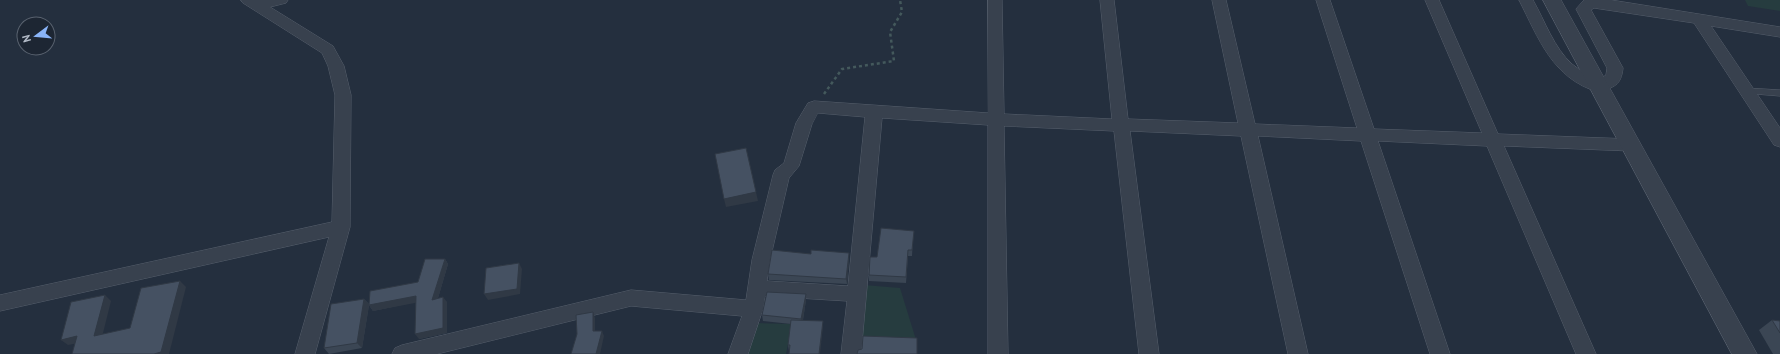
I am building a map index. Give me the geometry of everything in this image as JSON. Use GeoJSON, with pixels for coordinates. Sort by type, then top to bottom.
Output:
{"type":"FeatureCollection","features":[{"type":"Feature","properties":{"kind":"street"},"geometry":{"type":"LineString","coordinates":[[252,2],[281,0]]}},
{"type":"Feature","properties":{"kind":"street"},"geometry":{"type":"LineString","coordinates":[[995,0],[998,354]]}},
{"type":"Feature","properties":{"kind":"street"},"geometry":{"type":"LineString","coordinates":[[1107,0],[1149,354]]}},
{"type":"Feature","properties":{"kind":"street"},"geometry":{"type":"LineString","coordinates":[[1219,0],[1298,354]]}},
{"type":"Feature","properties":{"kind":"street"},"geometry":{"type":"LineString","coordinates":[[1323,0],[1440,354]]}},
{"type":"Feature","properties":{"kind":"street"},"geometry":{"type":"LineString","coordinates":[[1432,0],[1586,354]]}},
{"type":"Feature","properties":{"kind":"street"},"geometry":{"type":"LineString","coordinates":[[1526,0],[1556,55],[1566,67],[1580,77],[1598,86],[1607,83],[1614,78],[1615,68],[1584,8],[1590,3],[1599,3],[1698,18],[1780,32]]}},
{"type":"Feature","properties":{"kind":"street"},"geometry":{"type":"LineString","coordinates":[[1552,0],[1745,354]]}},
{"type":"Feature","properties":{"kind":"street"},"geometry":{"type":"LineString","coordinates":[[252,2],[328,50],[336,66],[342,95],[341,227],[305,354]]}},
{"type":"Feature","properties":{"kind":"street"},"geometry":{"type":"LineString","coordinates":[[1698,18],[1780,141]]}},
{"type":"Feature","properties":{"kind":"street"},"geometry":{"type":"LineString","coordinates":[[738,354],[754,309],[761,260],[781,175],[791,166],[804,123],[814,107],[996,120],[1247,129],[1631,146]]}},
{"type":"Feature","properties":{"kind":"street"},"geometry":{"type":"LineString","coordinates":[[851,354],[874,112]]}},
{"type":"Feature","properties":{"kind":"street"},"geometry":{"type":"LineString","coordinates":[[0,303],[341,227]]}},
{"type":"Feature","properties":{"kind":"street"},"geometry":{"type":"LineString","coordinates":[[757,288],[857,294]]}},
{"type":"Feature","properties":{"kind":"street"},"geometry":{"type":"LineString","coordinates":[[402,354],[631,298],[754,309]]}},
{"type":"Feature","properties":{"kind":"lane"},"geometry":{"type":"LineString","coordinates":[[1746,91],[1780,93]]}},
{"type":"Feature","properties":{"kind":"path"},"geometry":{"type":"LineString","coordinates":[[814,107],[842,69],[894,61],[890,32],[902,12],[900,0]]}},
{"type":"Feature","properties":{"kind":"green space"},"geometry":{"type":"Polygon","coordinates":[[[1745,0],[1780,0],[1780,11],[1748,6],[1745,0]]]}},
{"type":"Feature","properties":{"kind":"green space"},"geometry":{"type":"Polygon","coordinates":[[[864,285],[900,288],[917,343],[859,341],[864,285]]]}},
{"type":"Feature","properties":{"kind":"green space"},"geometry":{"type":"Polygon","coordinates":[[[757,323],[792,324],[786,354],[746,354],[757,323]]]}},
{"type":"Feature","properties":{"kind":"building"},"geometry":{"type":"Polygon","coordinates":[[[746,148],[756,192],[724,199],[715,154],[746,148]]]}},
{"type":"Feature","properties":{"kind":"building"},"geometry":{"type":"Polygon","coordinates":[[[881,228],[914,231],[912,250],[908,250],[906,277],[869,275],[870,257],[877,257],[881,228]]]}},
{"type":"Feature","properties":{"kind":"building"},"geometry":{"type":"Polygon","coordinates":[[[772,250],[811,254],[811,250],[849,253],[846,279],[768,274],[772,250]]]}},
{"type":"Feature","properties":{"kind":"building"},"geometry":{"type":"Polygon","coordinates":[[[425,259],[445,259],[432,300],[443,297],[443,328],[415,334],[416,296],[369,305],[370,291],[418,282],[425,259]]]}},
{"type":"Feature","properties":{"kind":"building"},"geometry":{"type":"Polygon","coordinates":[[[519,263],[517,289],[484,294],[486,268],[519,263]]]}},
{"type":"Feature","properties":{"kind":"building"},"geometry":{"type":"Polygon","coordinates":[[[180,281],[161,352],[154,354],[72,354],[77,336],[61,340],[71,302],[105,295],[94,336],[130,328],[141,288],[180,281]]]}},
{"type":"Feature","properties":{"kind":"building"},"geometry":{"type":"Polygon","coordinates":[[[767,292],[806,294],[801,319],[762,315],[767,292]]]}},
{"type":"Feature","properties":{"kind":"building"},"geometry":{"type":"Polygon","coordinates":[[[364,299],[357,343],[324,348],[331,304],[364,299]]]}},
{"type":"Feature","properties":{"kind":"building"},"geometry":{"type":"Polygon","coordinates":[[[593,312],[593,331],[602,331],[596,354],[571,354],[577,334],[576,315],[593,312]]]}},
{"type":"Feature","properties":{"kind":"building"},"geometry":{"type":"Polygon","coordinates":[[[791,320],[823,321],[819,354],[789,354],[790,345],[788,345],[791,320]]]}},
{"type":"Feature","properties":{"kind":"building"},"geometry":{"type":"Polygon","coordinates":[[[1772,320],[1780,321],[1780,333],[1772,320]]]}},
{"type":"Feature","properties":{"kind":"building"},"geometry":{"type":"Polygon","coordinates":[[[863,336],[917,338],[917,354],[857,354],[858,350],[862,349],[863,336]]]}}]}
